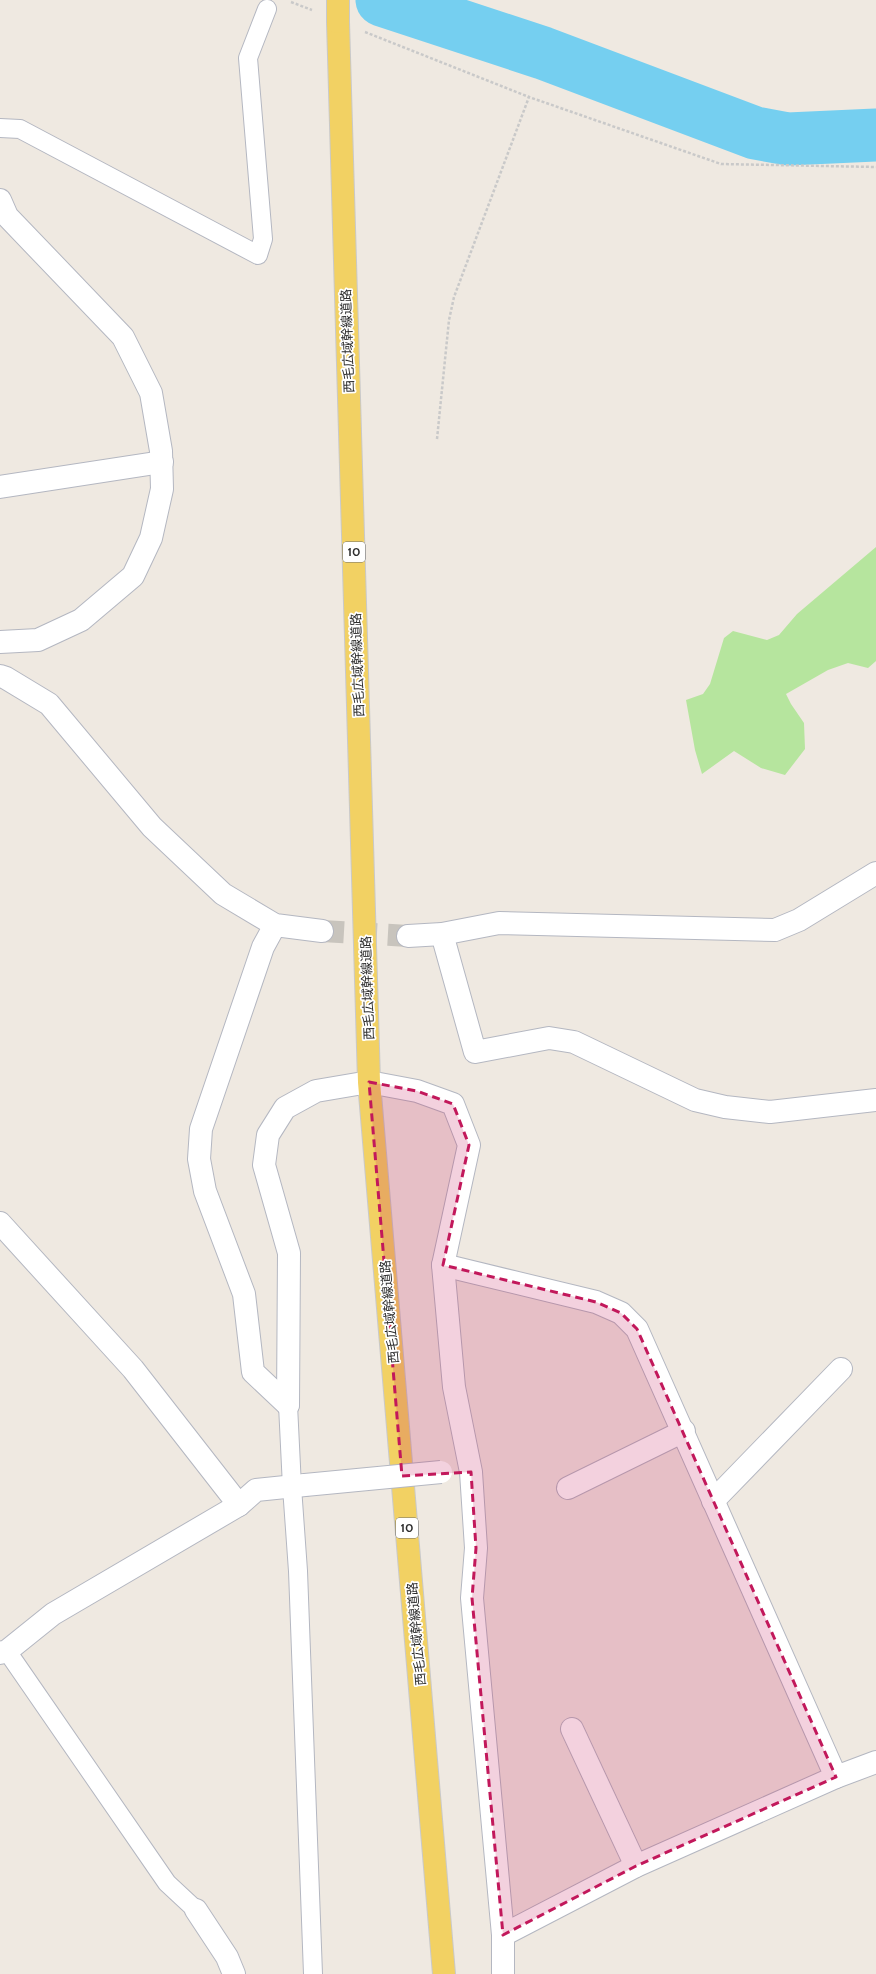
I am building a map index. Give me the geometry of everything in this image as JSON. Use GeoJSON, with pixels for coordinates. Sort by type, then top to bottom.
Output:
{"type":"FeatureCollection","features":[{"type":"Feature","properties":{"kind":"main road","name":"西毛広域幹線道路"},"geometry":{"type":"LineString","coordinates":[[338,0],[369,1082],[444,1974]]}},
{"type":"Feature","properties":{"kind":"street"},"geometry":{"type":"LineString","coordinates":[[0,200],[7,216],[123,337],[151,393],[162,462],[162,489],[151,538],[133,576],[80,620],[38,640],[0,642]]}},
{"type":"Feature","properties":{"kind":"street"},"geometry":{"type":"LineString","coordinates":[[0,487],[162,462]]}},
{"type":"Feature","properties":{"kind":"street"},"geometry":{"type":"LineString","coordinates":[[0,676],[6,678],[49,704],[152,827],[223,894],[275,925],[322,931]]}},
{"type":"Feature","properties":{"kind":"street"},"geometry":{"type":"LineString","coordinates":[[408,936],[442,934],[499,923],[775,930],[799,920],[876,873]]}},
{"type":"Feature","properties":{"kind":"street"},"geometry":{"type":"LineString","coordinates":[[275,925],[263,947],[201,1129],[198,1159],[204,1191],[244,1294],[252,1372],[288,1405]]}},
{"type":"Feature","properties":{"kind":"street"},"geometry":{"type":"LineString","coordinates":[[442,934],[475,1052],[549,1038],[574,1042],[695,1100],[725,1107],[770,1112],[876,1100]]}},
{"type":"Feature","properties":{"kind":"street"},"geometry":{"type":"LineString","coordinates":[[288,1405],[289,1253],[264,1165],[268,1136],[285,1108],[316,1091],[369,1082],[417,1091],[453,1104],[469,1145],[443,1265],[454,1387],[471,1472],[476,1548],[472,1598],[502,1936],[503,1974]]}},
{"type":"Feature","properties":{"kind":"street"},"geometry":{"type":"LineString","coordinates":[[0,1223],[133,1369],[239,1505]]}},
{"type":"Feature","properties":{"kind":"street"},"geometry":{"type":"LineString","coordinates":[[443,1265],[596,1302],[621,1313],[637,1329],[684,1431],[713,1501],[836,1777]]}},
{"type":"Feature","properties":{"kind":"street"},"geometry":{"type":"LineString","coordinates":[[713,1501],[841,1369]]}},
{"type":"Feature","properties":{"kind":"street"},"geometry":{"type":"LineString","coordinates":[[568,1488],[684,1431]]}},
{"type":"Feature","properties":{"kind":"street"},"geometry":{"type":"LineString","coordinates":[[3,1652],[53,1614],[239,1505],[256,1490],[441,1472],[471,1472]]}},
{"type":"Feature","properties":{"kind":"street"},"geometry":{"type":"LineString","coordinates":[[572,1729],[636,1866]]}},
{"type":"Feature","properties":{"kind":"street"},"geometry":{"type":"LineString","coordinates":[[502,1936],[636,1866],[836,1777],[876,1762]]}},
{"type":"Feature","properties":{"kind":"street"},"geometry":{"type":"LineString","coordinates":[[196,1910],[227,1957],[234,1974]]}},
{"type":"Feature","properties":{"kind":"lane"},"geometry":{"type":"LineString","coordinates":[[0,128],[20,129],[258,255],[263,239],[248,58],[267,9]]}},
{"type":"Feature","properties":{"kind":"lane"},"geometry":{"type":"LineString","coordinates":[[288,1405],[298,1486],[298,1572],[313,1974]]}},
{"type":"Feature","properties":{"kind":"lane"},"geometry":{"type":"LineString","coordinates":[[3,1652],[167,1883],[196,1910]]}},
{"type":"Feature","properties":{"kind":"path"},"geometry":{"type":"LineString","coordinates":[[287,0],[316,12]]}},
{"type":"Feature","properties":{"kind":"path"},"geometry":{"type":"LineString","coordinates":[[360,30],[529,97],[721,164],[876,166]]}},
{"type":"Feature","properties":{"kind":"path"},"geometry":{"type":"LineString","coordinates":[[437,439],[449,320],[454,297],[529,97]]}},
{"type":"Feature","properties":{"kind":"highlighted area"},"geometry":{"type":"Polygon","coordinates":[[[369,1082],[417,1091],[453,1104],[469,1145],[443,1265],[596,1302],[621,1313],[637,1329],[836,1777],[636,1866],[503,1935],[472,1598],[476,1548],[471,1472],[402,1476],[369,1082]]]}},
{"type":"Feature","properties":{"kind":"green space"},"geometry":{"type":"Polygon","coordinates":[[[876,111],[876,142],[850,143],[844,134],[855,114],[876,111]]]}},
{"type":"Feature","properties":{"kind":"green space"},"geometry":{"type":"Polygon","coordinates":[[[876,547],[876,661],[868,668],[848,663],[828,670],[786,694],[804,723],[805,749],[785,775],[761,768],[734,751],[702,774],[695,750],[686,700],[703,694],[710,684],[724,638],[733,631],[767,640],[779,635],[797,614],[876,547]]]}},
{"type":"Feature","properties":{"kind":"waterway"},"geometry":{"type":"LineString","coordinates":[[382,0],[543,53],[755,133],[788,139],[876,135]]}},
{"type":"Feature","properties":{"kind":"tunnel"},"geometry":{"type":"LineString","coordinates":[[322,931],[408,936]]}}]}
